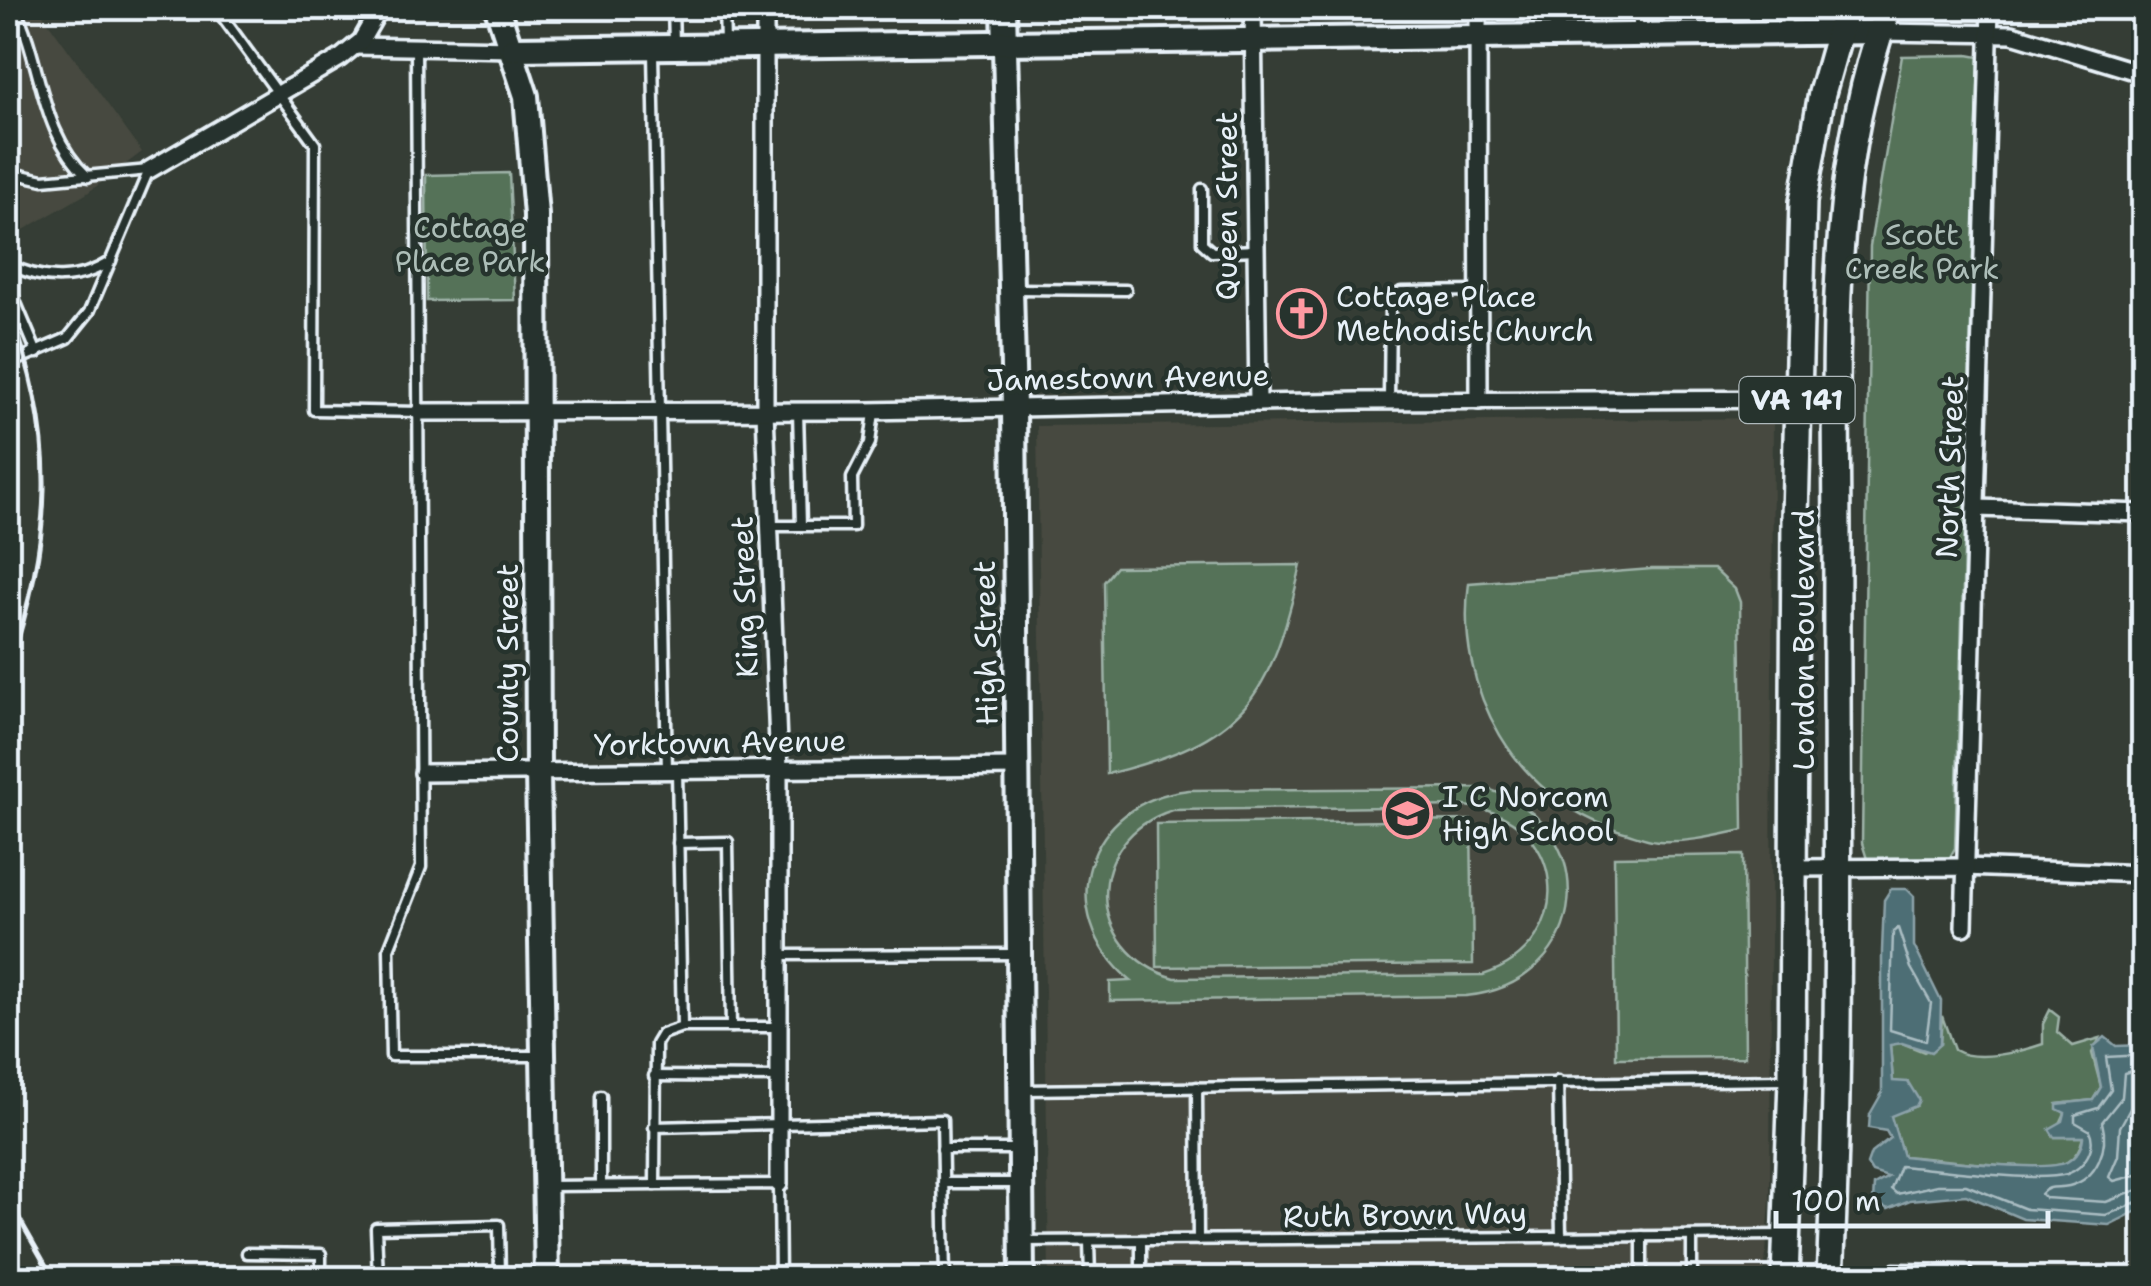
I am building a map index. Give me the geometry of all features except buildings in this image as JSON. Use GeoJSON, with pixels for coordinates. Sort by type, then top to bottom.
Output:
{"type":"FeatureCollection","features":[{"type":"Feature","properties":{"kind":"main road","name":"London Boulevard"},"geometry":{"type":"LineString","coordinates":[[1785,1278],[1792,1080],[1797,400],[1803,202],[1836,32],[1846,8]]}},
{"type":"Feature","properties":{"kind":"main road","name":"London Boulevard"},"geometry":{"type":"LineString","coordinates":[[1830,1278],[1838,868],[1837,399],[1843,198],[1864,87],[1888,8]]}},
{"type":"Feature","properties":{"kind":"street","name":"County Street"},"geometry":{"type":"LineString","coordinates":[[497,8],[526,96],[533,159],[538,772],[548,1275]]}},
{"type":"Feature","properties":{"kind":"street","name":"King Street"},"geometry":{"type":"LineString","coordinates":[[765,8],[765,411],[780,770],[779,1184]]}},
{"type":"Feature","properties":{"kind":"street","name":"High Street"},"geometry":{"type":"LineString","coordinates":[[1004,8],[1014,407],[1022,1278]]}},
{"type":"Feature","properties":{"kind":"street","name":"Queen Street"},"geometry":{"type":"LineString","coordinates":[[1253,8],[1258,403]]}},
{"type":"Feature","properties":{"kind":"street"},"geometry":{"type":"LineString","coordinates":[[1478,8],[1479,401]]}},
{"type":"Feature","properties":{"kind":"street","name":"North Street"},"geometry":{"type":"LineString","coordinates":[[1964,927],[1990,8]]}},
{"type":"Feature","properties":{"kind":"street"},"geometry":{"type":"LineString","coordinates":[[149,170],[355,46],[377,15]]}},
{"type":"Feature","properties":{"kind":"street"},"geometry":{"type":"LineString","coordinates":[[355,46],[513,49],[1988,31],[2012,34],[2144,74]]}},
{"type":"Feature","properties":{"kind":"street","name":"Jamestown Avenue"},"geometry":{"type":"LineString","coordinates":[[419,412],[874,411],[1389,401],[1837,399]]}},
{"type":"Feature","properties":{"kind":"street"},"geometry":{"type":"LineString","coordinates":[[1976,508],[2144,513]]}},
{"type":"Feature","properties":{"kind":"street","name":"Yorktown Avenue"},"geometry":{"type":"LineString","coordinates":[[423,773],[1018,767]]}},
{"type":"Feature","properties":{"kind":"street"},"geometry":{"type":"LineString","coordinates":[[1792,868],[1965,867],[2144,874]]}},
{"type":"Feature","properties":{"kind":"lane"},"geometry":{"type":"LineString","coordinates":[[15,8],[54,133],[72,162],[88,177]]}},
{"type":"Feature","properties":{"kind":"lane"},"geometry":{"type":"LineString","coordinates":[[216,8],[315,144],[314,410],[419,412]]}},
{"type":"Feature","properties":{"kind":"lane"},"geometry":{"type":"LineString","coordinates":[[364,8],[377,15]]}},
{"type":"Feature","properties":{"kind":"lane"},"geometry":{"type":"LineString","coordinates":[[673,8],[663,47],[659,412],[682,1027]]}},
{"type":"Feature","properties":{"kind":"lane"},"geometry":{"type":"LineString","coordinates":[[724,8],[725,46]]}},
{"type":"Feature","properties":{"kind":"lane"},"geometry":{"type":"LineString","coordinates":[[1638,8],[1638,36]]}},
{"type":"Feature","properties":{"kind":"lane"},"geometry":{"type":"LineString","coordinates":[[1786,8],[1787,34]]}},
{"type":"Feature","properties":{"kind":"lane"},"geometry":{"type":"LineString","coordinates":[[416,47],[423,773],[420,867],[389,949],[390,1056],[544,1056]]}},
{"type":"Feature","properties":{"kind":"lane"},"geometry":{"type":"LineString","coordinates":[[8,172],[42,180],[149,170],[88,312],[68,338],[8,364]]}},
{"type":"Feature","properties":{"kind":"lane"},"geometry":{"type":"LineString","coordinates":[[1202,189],[1202,243],[1212,252],[1255,250]]}},
{"type":"Feature","properties":{"kind":"lane"},"geometry":{"type":"LineString","coordinates":[[8,264],[54,279],[91,274],[111,261]]}},
{"type":"Feature","properties":{"kind":"lane"},"geometry":{"type":"LineString","coordinates":[[8,284],[37,353]]}},
{"type":"Feature","properties":{"kind":"lane"},"geometry":{"type":"LineString","coordinates":[[1011,289],[1126,290]]}},
{"type":"Feature","properties":{"kind":"lane"},"geometry":{"type":"LineString","coordinates":[[1389,401],[1386,341],[1390,302],[1401,292],[1478,291]]}},
{"type":"Feature","properties":{"kind":"lane"},"geometry":{"type":"LineString","coordinates":[[798,411],[801,526]]}},
{"type":"Feature","properties":{"kind":"lane"},"geometry":{"type":"LineString","coordinates":[[770,526],[852,526],[852,478],[870,443],[874,411]]}},
{"type":"Feature","properties":{"kind":"lane"},"geometry":{"type":"LineString","coordinates":[[678,842],[728,842],[730,1027]]}},
{"type":"Feature","properties":{"kind":"lane"},"geometry":{"type":"LineString","coordinates":[[779,956],[1019,954]]}},
{"type":"Feature","properties":{"kind":"lane"},"geometry":{"type":"LineString","coordinates":[[655,1185],[654,1076],[656,1044],[662,1034],[682,1027],[779,1027]]}},
{"type":"Feature","properties":{"kind":"lane"},"geometry":{"type":"LineString","coordinates":[[654,1076],[779,1077]]}},
{"type":"Feature","properties":{"kind":"lane"},"geometry":{"type":"LineString","coordinates":[[1020,1090],[1792,1080]]}},
{"type":"Feature","properties":{"kind":"lane"},"geometry":{"type":"LineString","coordinates":[[1558,1081],[1561,1236]]}},
{"type":"Feature","properties":{"kind":"lane"},"geometry":{"type":"LineString","coordinates":[[1197,1087],[1198,1240]]}},
{"type":"Feature","properties":{"kind":"lane"},"geometry":{"type":"LineString","coordinates":[[600,1096],[602,1185]]}},
{"type":"Feature","properties":{"kind":"lane"},"geometry":{"type":"LineString","coordinates":[[654,1127],[942,1120],[944,1278]]}},
{"type":"Feature","properties":{"kind":"lane"},"geometry":{"type":"LineString","coordinates":[[942,1150],[1021,1149]]}},
{"type":"Feature","properties":{"kind":"lane"},"geometry":{"type":"LineString","coordinates":[[943,1184],[1021,1183]]}},
{"type":"Feature","properties":{"kind":"lane"},"geometry":{"type":"LineString","coordinates":[[546,1186],[779,1184],[780,1278]]}},
{"type":"Feature","properties":{"kind":"lane"},"geometry":{"type":"LineString","coordinates":[[378,1278],[376,1228],[499,1226],[500,1276],[548,1275]]}},
{"type":"Feature","properties":{"kind":"lane","name":"Ruth Brown Way"},"geometry":{"type":"LineString","coordinates":[[1022,1241],[1789,1235]]}},
{"type":"Feature","properties":{"kind":"lane"},"geometry":{"type":"LineString","coordinates":[[1642,1236],[1642,1278]]}},
{"type":"Feature","properties":{"kind":"lane"},"geometry":{"type":"LineString","coordinates":[[1692,1236],[1692,1278]]}},
{"type":"Feature","properties":{"kind":"lane"},"geometry":{"type":"LineString","coordinates":[[1141,1240],[1141,1278]]}},
{"type":"Feature","properties":{"kind":"lane"},"geometry":{"type":"LineString","coordinates":[[1090,1241],[1090,1278]]}},
{"type":"Feature","properties":{"kind":"lane"},"geometry":{"type":"LineString","coordinates":[[247,1253],[320,1254],[322,1278]]}},
{"type":"Feature","properties":{"kind":"lane"},"geometry":{"type":"LineString","coordinates":[[1894,1278],[1894,1269],[1966,1270],[1966,1278]]}},
{"type":"Feature","properties":{"kind":"shaded area"},"geometry":{"type":"Polygon","coordinates":[[[8,8],[38,8],[142,152],[86,194],[8,239],[8,8]]]}},
{"type":"Feature","properties":{"kind":"shaded area","name":"I C Norcom High School"},"geometry":{"type":"Polygon","coordinates":[[[1773,418],[1770,1202],[1764,1278],[1049,1278],[1037,426],[1773,418]]]}},
{"type":"Feature","properties":{"kind":"green space","name":"Scott Creek Park"},"geometry":{"type":"Polygon","coordinates":[[[1902,56],[1979,57],[1955,848],[1946,864],[1867,859],[1862,843],[1870,246],[1902,56]]]}},
{"type":"Feature","properties":{"kind":"green space","name":"Cottage Place Park"},"geometry":{"type":"Polygon","coordinates":[[[509,173],[515,300],[427,301],[426,175],[509,173]]]}},
{"type":"Feature","properties":{"kind":"green space"},"geometry":{"type":"Polygon","coordinates":[[[1301,565],[1277,650],[1244,707],[1221,729],[1191,746],[1107,774],[1104,582],[1116,567],[1301,565]]]}},
{"type":"Feature","properties":{"kind":"green space"},"geometry":{"type":"Polygon","coordinates":[[[1652,569],[1714,569],[1735,589],[1740,602],[1743,830],[1690,840],[1658,841],[1584,816],[1551,794],[1523,767],[1500,735],[1483,700],[1472,662],[1467,623],[1469,583],[1652,569]]]}},
{"type":"Feature","properties":{"kind":"green space"},"geometry":{"type":"Polygon","coordinates":[[[1484,788],[1523,806],[1551,833],[1565,866],[1568,900],[1560,934],[1540,963],[1508,985],[1466,996],[1110,1001],[1110,982],[1131,981],[1106,954],[1091,924],[1087,894],[1091,864],[1104,837],[1125,815],[1154,799],[1189,790],[1484,788]],[[1464,806],[1173,810],[1144,824],[1123,845],[1110,869],[1106,895],[1111,921],[1124,945],[1145,965],[1175,978],[1483,975],[1515,959],[1536,936],[1547,910],[1549,882],[1541,855],[1524,832],[1498,815],[1464,806]]]}},
{"type":"Feature","properties":{"kind":"green space"},"geometry":{"type":"Polygon","coordinates":[[[1471,820],[1473,964],[1157,967],[1156,824],[1471,820]]]}},
{"type":"Feature","properties":{"kind":"green space"},"geometry":{"type":"Polygon","coordinates":[[[1743,855],[1745,1057],[1616,1058],[1614,857],[1743,855]]]}},
{"type":"Feature","properties":{"kind":"green space"},"geometry":{"type":"Polygon","coordinates":[[[2050,1010],[2059,1017],[2057,1032],[2073,1046],[2100,1038],[2092,1053],[2101,1087],[2093,1100],[2057,1104],[2065,1113],[2054,1137],[2083,1137],[2073,1157],[2055,1165],[2037,1166],[1903,1156],[1890,1115],[1916,1106],[1893,1082],[1890,1044],[1902,1043],[1924,1052],[1940,1044],[1942,1016],[1954,1050],[1974,1056],[2011,1053],[2043,1044],[2043,1024],[2050,1010]]]}},
{"type":"Feature","properties":{"kind":"water"},"geometry":{"type":"Polygon","coordinates":[[[1891,889],[1907,889],[1914,896],[1914,946],[1941,1001],[1940,1044],[1931,1052],[1902,1043],[1890,1045],[1893,1081],[1908,1082],[1919,1100],[1916,1106],[1891,1116],[1903,1156],[2014,1166],[2067,1162],[2078,1151],[2083,1137],[2054,1137],[2049,1129],[2063,1121],[2065,1113],[2057,1109],[2057,1104],[2093,1100],[2101,1087],[2093,1047],[2105,1037],[2116,1046],[2143,1045],[2143,1208],[2109,1225],[2023,1219],[1966,1195],[1910,1200],[1888,1209],[1873,1201],[1874,1185],[1888,1177],[1872,1172],[1867,1164],[1871,1153],[1890,1138],[1886,1131],[1869,1128],[1870,1114],[1882,1093],[1884,900],[1891,889]]]}},
{"type":"Feature","properties":{"kind":"railway"},"geometry":{"type":"LineString","coordinates":[[8,307],[36,401],[44,489],[34,577],[8,671]]}},
{"type":"Feature","properties":{"kind":"railway"},"geometry":{"type":"LineString","coordinates":[[8,1199],[53,1278]]}},
{"type":"Feature","properties":{"kind":"place","name":"Cottage Place Methodist Church"},"geometry":{"type":"Point","coordinates":[1301,314]}},
{"type":"Feature","properties":{"kind":"place","name":"I C Norcom High School"},"geometry":{"type":"Point","coordinates":[1407,814]}}]}
